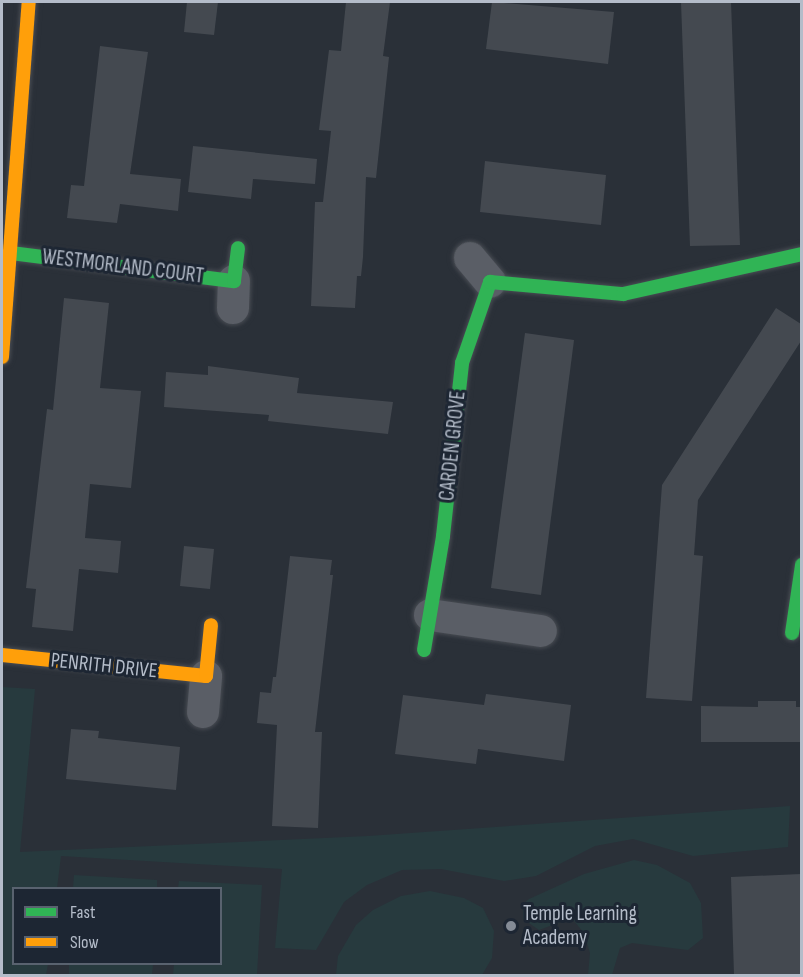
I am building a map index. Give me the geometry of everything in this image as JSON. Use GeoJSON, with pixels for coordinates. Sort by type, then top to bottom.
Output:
{"type":"FeatureCollection","features":[{"type":"Feature","properties":{"kind":"street"},"geometry":{"type":"LineString","coordinates":[[2,357],[29,2]]}},
{"type":"Feature","properties":{"kind":"street","name":"WESTMORLAND COURT"},"geometry":{"type":"LineString","coordinates":[[11,253],[233,295],[238,248]]}},
{"type":"Feature","properties":{"kind":"street","name":"CARDEN GROVE"},"geometry":{"type":"LineString","coordinates":[[424,650],[462,363],[480,270],[622,294],[801,254]]}},
{"type":"Feature","properties":{"kind":"street"},"geometry":{"type":"LineString","coordinates":[[792,633],[801,565]]}},
{"type":"Feature","properties":{"kind":"street"},"geometry":{"type":"LineString","coordinates":[[430,615],[541,631]]}},
{"type":"Feature","properties":{"kind":"street"},"geometry":{"type":"LineString","coordinates":[[203,712],[211,625]]}},
{"type":"Feature","properties":{"kind":"street","name":"PENRITH DRIVE"},"geometry":{"type":"LineString","coordinates":[[2,655],[206,676]]}},
{"type":"Feature","properties":{"kind":"green space"},"geometry":{"type":"Polygon","coordinates":[[[2,687],[35,689],[20,852],[368,836],[790,806],[788,847],[693,856],[633,839],[595,846],[536,876],[504,881],[441,869],[402,870],[367,885],[344,902],[316,950],[275,948],[282,869],[61,856],[57,887],[12,887],[12,965],[48,965],[46,975],[2,975],[2,687]]]}},
{"type":"Feature","properties":{"kind":"green space"},"geometry":{"type":"Polygon","coordinates":[[[634,860],[657,865],[690,883],[701,903],[703,938],[688,950],[632,943],[620,948],[612,975],[588,975],[590,953],[584,933],[574,921],[566,920],[539,930],[523,919],[523,904],[529,899],[584,874],[634,860]]]}},
{"type":"Feature","properties":{"kind":"green space"},"geometry":{"type":"Polygon","coordinates":[[[74,875],[157,880],[157,887],[73,887],[74,875]]]}},
{"type":"Feature","properties":{"kind":"green space"},"geometry":{"type":"Polygon","coordinates":[[[179,881],[262,885],[257,975],[173,975],[174,965],[222,965],[222,887],[178,887],[179,881]]]}},
{"type":"Feature","properties":{"kind":"green space"},"geometry":{"type":"Polygon","coordinates":[[[430,891],[464,898],[483,908],[494,931],[492,958],[482,975],[336,975],[338,956],[356,925],[373,910],[401,896],[430,891]]]}},
{"type":"Feature","properties":{"kind":"green space"},"geometry":{"type":"Polygon","coordinates":[[[69,965],[153,965],[152,975],[69,975],[69,965]]]}},
{"type":"Feature","properties":{"kind":"building"},"geometry":{"type":"Polygon","coordinates":[[[187,2],[218,2],[214,35],[184,32],[187,2]]]}},
{"type":"Feature","properties":{"kind":"building"},"geometry":{"type":"Polygon","coordinates":[[[346,2],[390,2],[383,56],[389,57],[376,178],[366,177],[363,257],[361,276],[357,276],[355,308],[311,306],[315,202],[323,202],[331,131],[319,130],[329,50],[341,51],[346,2]]]}},
{"type":"Feature","properties":{"kind":"building"},"geometry":{"type":"Polygon","coordinates":[[[492,2],[614,12],[608,64],[486,49],[492,2]]]}},
{"type":"Feature","properties":{"kind":"building"},"geometry":{"type":"Polygon","coordinates":[[[681,2],[731,2],[740,245],[690,246],[681,2]]]}},
{"type":"Feature","properties":{"kind":"building"},"geometry":{"type":"Polygon","coordinates":[[[100,46],[148,52],[130,174],[181,179],[178,211],[120,204],[117,223],[67,218],[71,185],[84,186],[100,46]]]}},
{"type":"Feature","properties":{"kind":"building"},"geometry":{"type":"Polygon","coordinates":[[[193,146],[317,159],[315,184],[253,179],[251,199],[188,192],[193,146]]]}},
{"type":"Feature","properties":{"kind":"building"},"geometry":{"type":"Polygon","coordinates":[[[485,161],[606,175],[601,225],[480,212],[485,161]]]}},
{"type":"Feature","properties":{"kind":"building"},"geometry":{"type":"Polygon","coordinates":[[[64,298],[109,303],[100,388],[141,391],[131,488],[90,484],[85,538],[121,541],[118,573],[79,569],[73,631],[32,627],[36,589],[26,588],[47,409],[53,410],[64,298]]]}},
{"type":"Feature","properties":{"kind":"building"},"geometry":{"type":"Polygon","coordinates":[[[776,308],[801,324],[801,341],[698,500],[694,555],[703,556],[692,701],[646,698],[662,485],[776,308]]]}},
{"type":"Feature","properties":{"kind":"building"},"geometry":{"type":"Polygon","coordinates":[[[525,333],[574,340],[541,595],[491,588],[525,333]]]}},
{"type":"Feature","properties":{"kind":"building"},"geometry":{"type":"Polygon","coordinates":[[[208,366],[299,378],[297,393],[393,402],[388,434],[268,421],[269,415],[164,407],[166,372],[208,375],[208,366]]]}},
{"type":"Feature","properties":{"kind":"building"},"geometry":{"type":"Polygon","coordinates":[[[184,546],[214,549],[210,589],[180,586],[184,546]]]}},
{"type":"Feature","properties":{"kind":"building"},"geometry":{"type":"Polygon","coordinates":[[[290,556],[332,560],[330,575],[333,575],[315,732],[322,732],[318,828],[272,826],[277,725],[257,723],[260,692],[271,693],[273,677],[276,677],[290,556]]]}},
{"type":"Feature","properties":{"kind":"building"},"geometry":{"type":"Polygon","coordinates":[[[486,694],[571,705],[564,761],[478,749],[476,764],[395,754],[403,695],[484,705],[486,694]]]}},
{"type":"Feature","properties":{"kind":"building"},"geometry":{"type":"Polygon","coordinates":[[[758,701],[796,701],[796,707],[801,707],[801,742],[701,742],[701,706],[758,707],[758,701]]]}},
{"type":"Feature","properties":{"kind":"building"},"geometry":{"type":"Polygon","coordinates":[[[71,729],[99,731],[98,738],[180,747],[176,790],[66,779],[71,729]]]}},
{"type":"Feature","properties":{"kind":"building"},"geometry":{"type":"Polygon","coordinates":[[[801,874],[801,975],[734,975],[731,877],[801,874]]]}},
{"type":"Feature","properties":{"kind":"traffic: fast"},"geometry":{"type":"LineString","coordinates":[[11,253],[234,281],[238,248]]}},
{"type":"Feature","properties":{"kind":"traffic: fast"},"geometry":{"type":"LineString","coordinates":[[424,650],[443,536],[462,363],[490,282],[623,294],[802,254]]}},
{"type":"Feature","properties":{"kind":"traffic: fast"},"geometry":{"type":"LineString","coordinates":[[792,633],[802,565]]}},
{"type":"Feature","properties":{"kind":"traffic: slow"},"geometry":{"type":"LineString","coordinates":[[2,357],[29,2]]}},
{"type":"Feature","properties":{"kind":"traffic: slow"},"geometry":{"type":"LineString","coordinates":[[2,655],[206,676],[211,625]]}},
{"type":"Feature","properties":{"kind":"place","name":"Temple Learning Academy"},"geometry":{"type":"Point","coordinates":[511,926]}}]}
